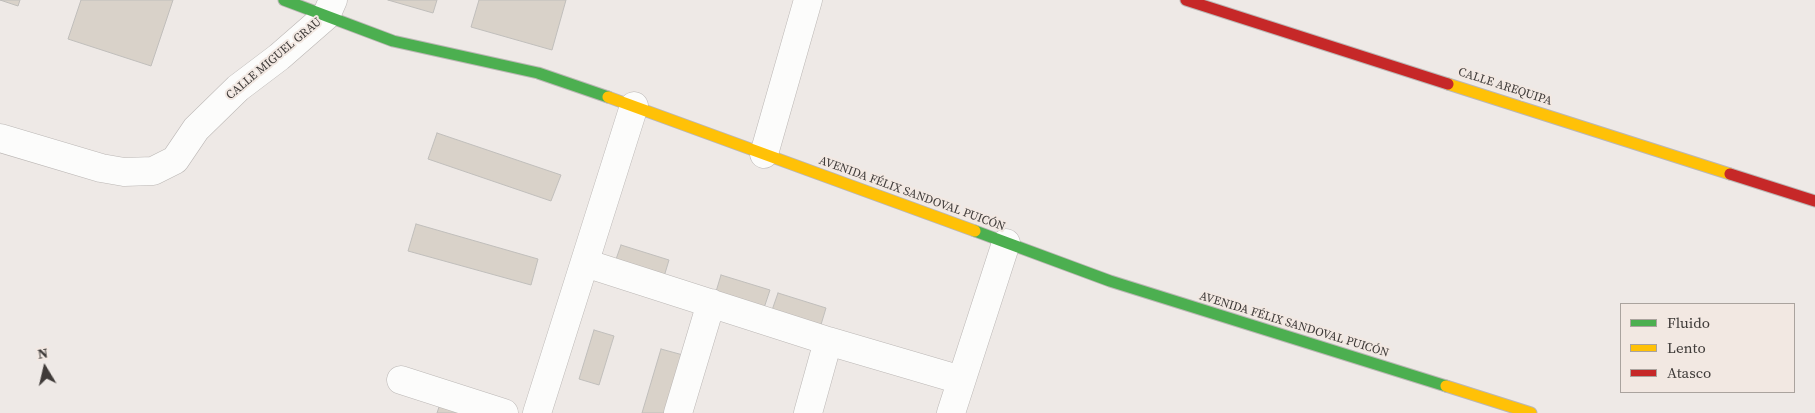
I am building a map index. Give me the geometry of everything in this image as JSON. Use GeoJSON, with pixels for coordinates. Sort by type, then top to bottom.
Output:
{"type":"FeatureCollection","features":[{"type":"Feature","properties":{"kind":"street","name":"AVENIDA FÉLIX SANDOVAL PUICÓN"},"geometry":{"type":"LineString","coordinates":[[284,0],[330,8],[393,41],[538,73],[634,106],[1110,281],[1531,413]]}},
{"type":"Feature","properties":{"kind":"street"},"geometry":{"type":"LineString","coordinates":[[764,154],[808,0]]}},
{"type":"Feature","properties":{"kind":"street","name":"CALLE AREQUIPA"},"geometry":{"type":"LineString","coordinates":[[1186,0],[1815,201]]}},
{"type":"Feature","properties":{"kind":"street","name":"CALLE MIGUEL GRAU"},"geometry":{"type":"LineString","coordinates":[[0,138],[101,168],[124,172],[153,171],[175,160],[196,129],[238,88],[279,57],[330,8]]}},
{"type":"Feature","properties":{"kind":"street"},"geometry":{"type":"LineString","coordinates":[[537,413],[634,106]]}},
{"type":"Feature","properties":{"kind":"street"},"geometry":{"type":"LineString","coordinates":[[951,413],[1006,243]]}},
{"type":"Feature","properties":{"kind":"street"},"geometry":{"type":"LineString","coordinates":[[585,262],[828,341],[961,380]]}},
{"type":"Feature","properties":{"kind":"street"},"geometry":{"type":"LineString","coordinates":[[678,413],[711,303]]}},
{"type":"Feature","properties":{"kind":"street"},"geometry":{"type":"LineString","coordinates":[[808,413],[828,341]]}},
{"type":"Feature","properties":{"kind":"street"},"geometry":{"type":"LineString","coordinates":[[401,380],[504,413]]}},
{"type":"Feature","properties":{"kind":"building"},"geometry":{"type":"Polygon","coordinates":[[[0,0],[20,0],[18,6],[0,0]]]}},
{"type":"Feature","properties":{"kind":"building"},"geometry":{"type":"Polygon","coordinates":[[[81,0],[173,0],[151,66],[68,39],[81,0]]]}},
{"type":"Feature","properties":{"kind":"building"},"geometry":{"type":"Polygon","coordinates":[[[388,0],[437,0],[433,13],[388,0]]]}},
{"type":"Feature","properties":{"kind":"building"},"geometry":{"type":"Polygon","coordinates":[[[479,0],[566,0],[552,50],[471,27],[479,0]]]}},
{"type":"Feature","properties":{"kind":"building"},"geometry":{"type":"Polygon","coordinates":[[[437,133],[561,175],[551,201],[428,159],[437,133]]]}},
{"type":"Feature","properties":{"kind":"building"},"geometry":{"type":"Polygon","coordinates":[[[416,224],[538,259],[531,285],[408,251],[416,224]]]}},
{"type":"Feature","properties":{"kind":"building"},"geometry":{"type":"Polygon","coordinates":[[[621,245],[669,260],[663,280],[614,265],[621,245]]]}},
{"type":"Feature","properties":{"kind":"building"},"geometry":{"type":"Polygon","coordinates":[[[721,275],[770,290],[763,311],[715,295],[721,275]]]}},
{"type":"Feature","properties":{"kind":"building"},"geometry":{"type":"Polygon","coordinates":[[[778,293],[826,308],[820,328],[771,313],[778,293]]]}},
{"type":"Feature","properties":{"kind":"building"},"geometry":{"type":"Polygon","coordinates":[[[594,330],[614,336],[599,385],[579,379],[594,330]]]}},
{"type":"Feature","properties":{"kind":"building"},"geometry":{"type":"Polygon","coordinates":[[[661,349],[683,355],[666,413],[642,413],[661,349]]]}},
{"type":"Feature","properties":{"kind":"building"},"geometry":{"type":"Polygon","coordinates":[[[441,401],[480,413],[437,413],[441,401]]]}},
{"type":"Feature","properties":{"kind":"traffic: fast"},"geometry":{"type":"LineString","coordinates":[[284,0],[393,41],[538,73],[608,97]]}},
{"type":"Feature","properties":{"kind":"traffic: fast"},"geometry":{"type":"LineString","coordinates":[[975,231],[1110,281],[1446,386]]}},
{"type":"Feature","properties":{"kind":"traffic: slow"},"geometry":{"type":"LineString","coordinates":[[1448,84],[1730,174]]}},
{"type":"Feature","properties":{"kind":"traffic: slow"},"geometry":{"type":"LineString","coordinates":[[608,97],[975,231]]}},
{"type":"Feature","properties":{"kind":"traffic: slow"},"geometry":{"type":"LineString","coordinates":[[1446,386],[1531,413]]}},
{"type":"Feature","properties":{"kind":"traffic: jam"},"geometry":{"type":"LineString","coordinates":[[1186,0],[1448,84]]}},
{"type":"Feature","properties":{"kind":"traffic: jam"},"geometry":{"type":"LineString","coordinates":[[1730,174],[1815,201]]}}]}
